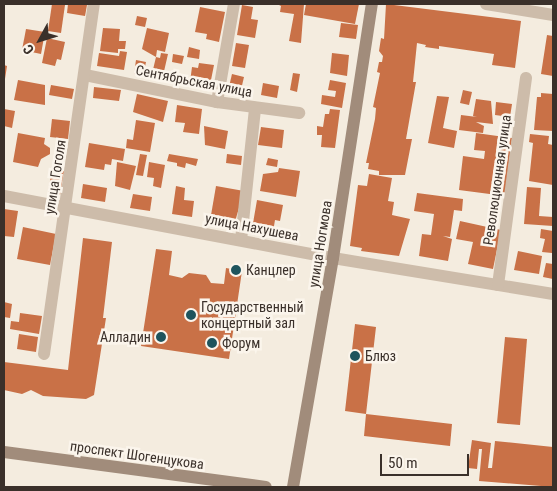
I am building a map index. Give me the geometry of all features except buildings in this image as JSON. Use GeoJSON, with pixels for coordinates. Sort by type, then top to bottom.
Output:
{"type":"FeatureCollection","features":[{"type":"Feature","properties":{"kind":"street","name":"улица Гоголя"},"geometry":{"type":"LineString","coordinates":[[44,354],[67,208],[94,4]]}},
{"type":"Feature","properties":{"kind":"street"},"geometry":{"type":"LineString","coordinates":[[217,102],[234,4]]}},
{"type":"Feature","properties":{"kind":"street","name":"улица Ногмова"},"geometry":{"type":"LineString","coordinates":[[293,487],[333,258],[372,4]]}},
{"type":"Feature","properties":{"kind":"street"},"geometry":{"type":"LineString","coordinates":[[486,4],[553,15]]}},
{"type":"Feature","properties":{"kind":"street","name":"Сентябрьская улица"},"geometry":{"type":"LineString","coordinates":[[85,75],[217,102],[299,113]]}},
{"type":"Feature","properties":{"kind":"street","name":"Революционная улица"},"geometry":{"type":"LineString","coordinates":[[498,285],[526,78]]}},
{"type":"Feature","properties":{"kind":"street"},"geometry":{"type":"LineString","coordinates":[[241,240],[255,108]]}},
{"type":"Feature","properties":{"kind":"street","name":"улица Нахушева"},"geometry":{"type":"LineString","coordinates":[[4,196],[333,258],[553,294]]}},
{"type":"Feature","properties":{"kind":"street","name":"проспект Шогенцукова"},"geometry":{"type":"LineString","coordinates":[[4,452],[266,487]]}},
{"type":"Feature","properties":{"kind":"place","name":"Канцлер"},"geometry":{"type":"Point","coordinates":[236,270]}},
{"type":"Feature","properties":{"kind":"place","name":"Государственный концертный зал"},"geometry":{"type":"Point","coordinates":[191,315]}},
{"type":"Feature","properties":{"kind":"place","name":"Алладин"},"geometry":{"type":"Point","coordinates":[161,337]}},
{"type":"Feature","properties":{"kind":"place","name":"Форум"},"geometry":{"type":"Point","coordinates":[212,343]}},
{"type":"Feature","properties":{"kind":"place","name":"Блюз"},"geometry":{"type":"Point","coordinates":[355,356]}}]}
